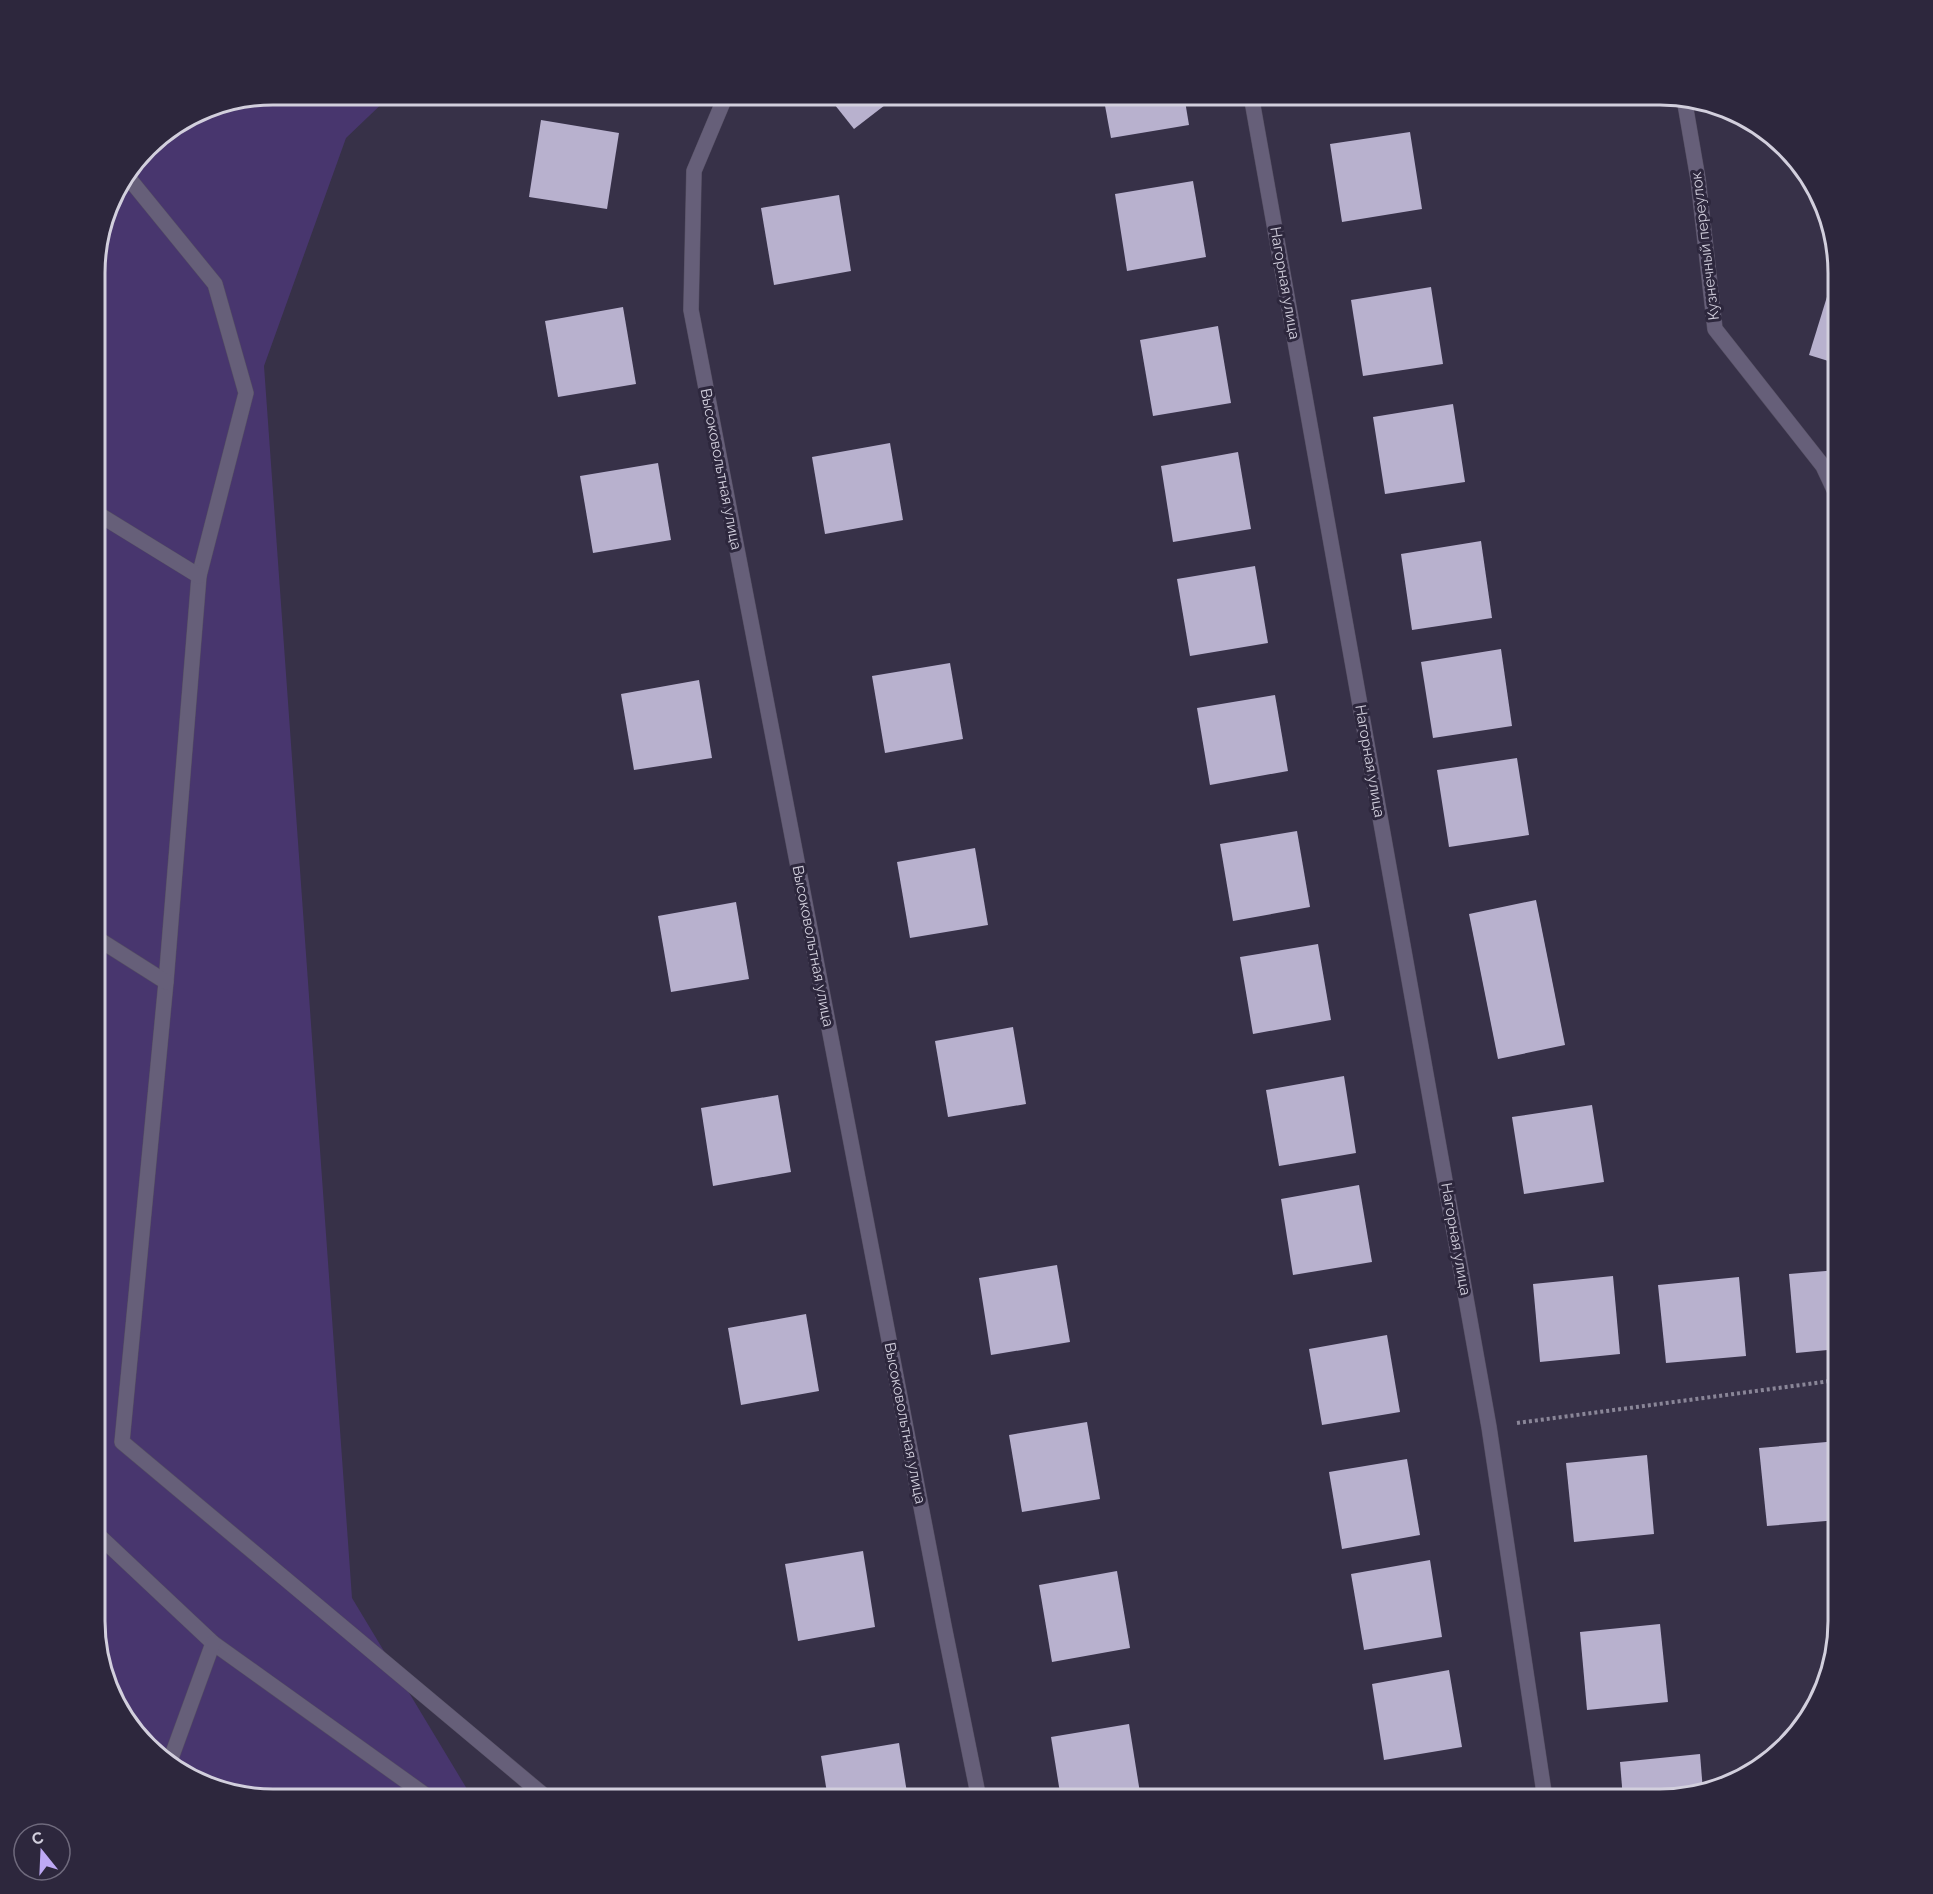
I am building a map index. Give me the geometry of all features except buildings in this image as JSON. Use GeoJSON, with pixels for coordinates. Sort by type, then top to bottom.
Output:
{"type":"FeatureCollection","features":[{"type":"Feature","properties":{"kind":"street","name":"Высоковольтная улица"},"geometry":{"type":"LineString","coordinates":[[722,105],[694,171],[691,310],[977,1789]]}},
{"type":"Feature","properties":{"kind":"street","name":"Нагорная улица"},"geometry":{"type":"LineString","coordinates":[[1253,105],[1490,1427],[1543,1789]]}},
{"type":"Feature","properties":{"kind":"street","name":"Кузнечный переулок"},"geometry":{"type":"LineString","coordinates":[[1686,107],[1698,179],[1715,329],[1822,466],[1828,477]]}},
{"type":"Feature","properties":{"kind":"street"},"geometry":{"type":"LineString","coordinates":[[132,182],[215,284],[246,393],[199,576],[166,982],[122,1442],[535,1789]]}},
{"type":"Feature","properties":{"kind":"street"},"geometry":{"type":"LineString","coordinates":[[105,518],[199,576]]}},
{"type":"Feature","properties":{"kind":"street"},"geometry":{"type":"LineString","coordinates":[[105,943],[166,982]]}},
{"type":"Feature","properties":{"kind":"street"},"geometry":{"type":"LineString","coordinates":[[105,1542],[213,1643],[416,1789]]}},
{"type":"Feature","properties":{"kind":"street"},"geometry":{"type":"LineString","coordinates":[[172,1755],[213,1643]]}},
{"type":"Feature","properties":{"kind":"path"},"geometry":{"type":"LineString","coordinates":[[1490,1427],[1828,1381]]}},
{"type":"Feature","properties":{"kind":"shaded area"},"geometry":{"type":"Polygon","coordinates":[[[262,105],[381,105],[346,138],[264,366],[352,1598],[467,1789],[262,1789],[219,1780],[180,1761],[154,1740],[128,1705],[114,1675],[105,1632],[105,262],[108,241],[118,209],[133,180],[154,154],[180,133],[209,118],[241,108],[262,105]]]}}]}
